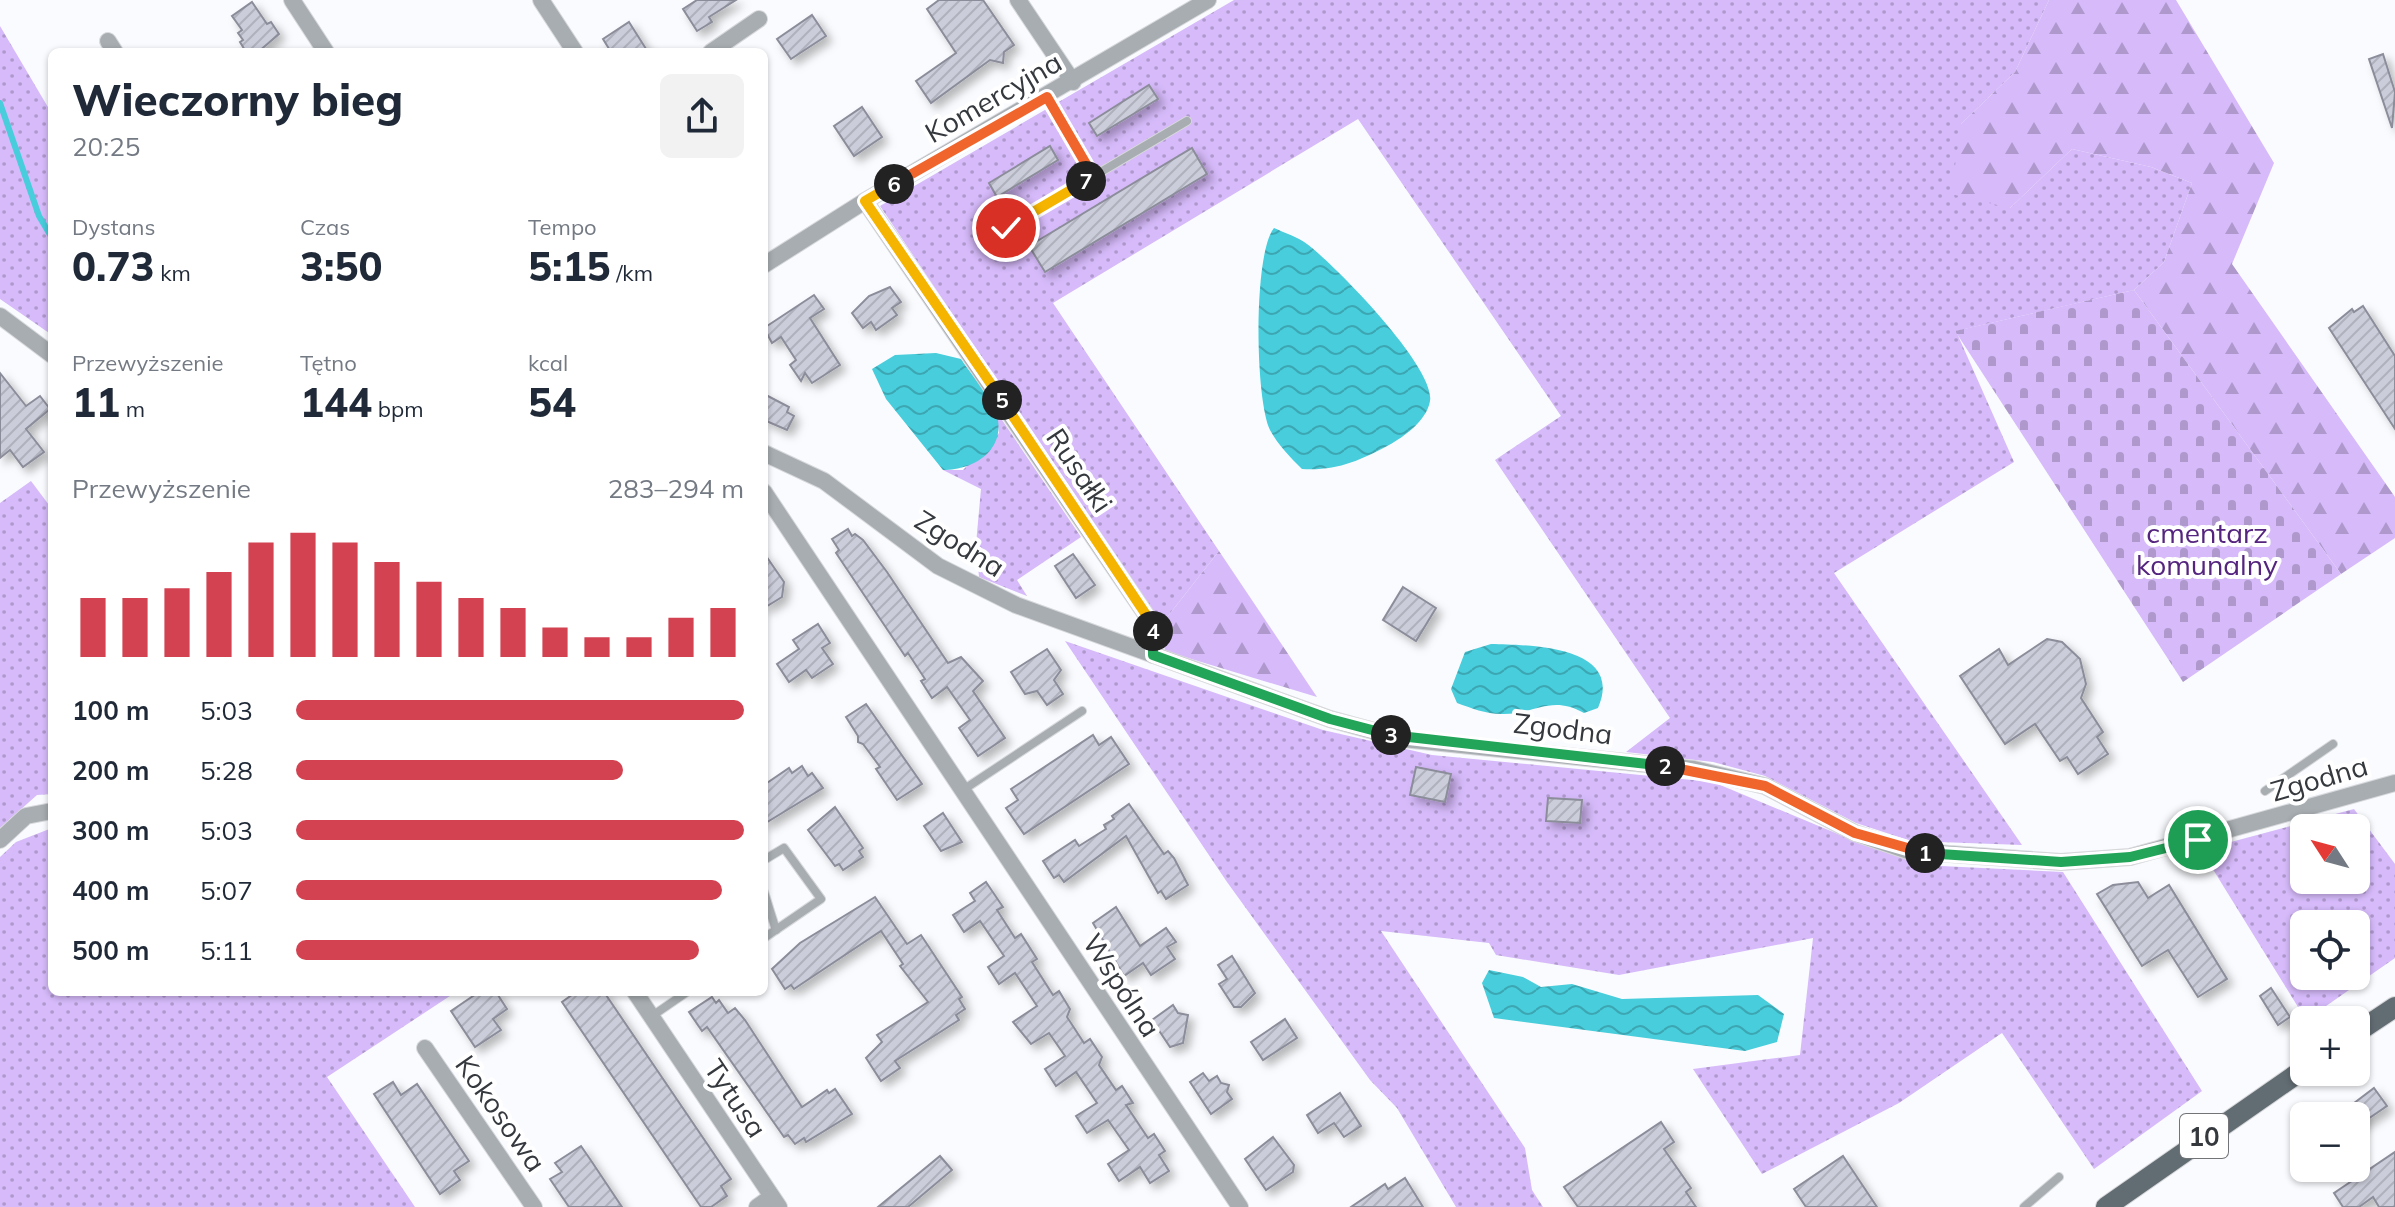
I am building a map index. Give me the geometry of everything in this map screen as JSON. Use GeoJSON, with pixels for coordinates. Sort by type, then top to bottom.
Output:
{"type":"FeatureCollection","features":[{"type":"Feature","properties":{"kind":"main road"},"geometry":{"type":"LineString","coordinates":[[2370,1024],[2395,1007]]}},
{"type":"Feature","properties":{"kind":"main road","name":"10"},"geometry":{"type":"LineString","coordinates":[[2106,1207],[2290,1079]]}},
{"type":"Feature","properties":{"kind":"street"},"geometry":{"type":"LineString","coordinates":[[292,0],[323,48]]}},
{"type":"Feature","properties":{"kind":"street"},"geometry":{"type":"LineString","coordinates":[[541,0],[572,48]]}},
{"type":"Feature","properties":{"kind":"street"},"geometry":{"type":"LineString","coordinates":[[1018,0],[1073,82]]}},
{"type":"Feature","properties":{"kind":"street","name":"Komercyjna"},"geometry":{"type":"LineString","coordinates":[[768,262],[865,201],[1073,82],[1208,0]]}},
{"type":"Feature","properties":{"kind":"street"},"geometry":{"type":"LineString","coordinates":[[717,48],[759,19]]}},
{"type":"Feature","properties":{"kind":"street","name":"Rusałki"},"geometry":{"type":"LineString","coordinates":[[865,201],[1153,625],[1153,655]]}},
{"type":"Feature","properties":{"kind":"street"},"geometry":{"type":"LineString","coordinates":[[0,316],[48,352]]}},
{"type":"Feature","properties":{"kind":"street","name":"Zgodna"},"geometry":{"type":"LineString","coordinates":[[768,455],[824,481],[969,584],[1016,605],[1330,719],[1403,739],[1694,769],[1765,786],[1855,833],[1908,851],[1957,857],[2061,862],[2130,857],[2395,783]]}},
{"type":"Feature","properties":{"kind":"street","name":"Wspólna"},"geometry":{"type":"LineString","coordinates":[[768,498],[1240,1207]]}},
{"type":"Feature","properties":{"kind":"street"},"geometry":{"type":"LineString","coordinates":[[0,840],[26,816],[48,812]]}},
{"type":"Feature","properties":{"kind":"street","name":"Tytusa"},"geometry":{"type":"LineString","coordinates":[[638,996],[775,1202]]}},
{"type":"Feature","properties":{"kind":"street","name":"Kokosowa"},"geometry":{"type":"LineString","coordinates":[[425,1048],[534,1207]]}},
{"type":"Feature","properties":{"kind":"street"},"geometry":{"type":"LineString","coordinates":[[757,1207],[775,1202]]}},
{"type":"Feature","properties":{"kind":"lane"},"geometry":{"type":"LineString","coordinates":[[1047,97],[1093,176]]}},
{"type":"Feature","properties":{"kind":"lane"},"geometry":{"type":"LineString","coordinates":[[1006,228],[1187,121]]}},
{"type":"Feature","properties":{"kind":"lane"},"geometry":{"type":"LineString","coordinates":[[962,791],[1082,711]]}},
{"type":"Feature","properties":{"kind":"lane"},"geometry":{"type":"LineString","coordinates":[[2265,791],[2333,744]]}},
{"type":"Feature","properties":{"kind":"lane"},"geometry":{"type":"LineString","coordinates":[[768,858],[784,848],[821,899],[768,935]]}},
{"type":"Feature","properties":{"kind":"lane"},"geometry":{"type":"LineString","coordinates":[[768,905],[776,930]]}},
{"type":"Feature","properties":{"kind":"lane"},"geometry":{"type":"LineString","coordinates":[[651,1017],[681,996]]}},
{"type":"Feature","properties":{"kind":"lane"},"geometry":{"type":"LineString","coordinates":[[2024,1207],[2059,1177]]}},
{"type":"Feature","properties":{"kind":"green space"},"geometry":{"type":"Polygon","coordinates":[[[1234,0],[2049,0],[2015,72],[1961,124],[2010,208],[2072,149],[2151,167],[2192,183],[2164,262],[2134,290],[1956,331],[2014,462],[1834,573],[2022,845],[1911,841],[1856,823],[1765,776],[1713,762],[1626,752],[1670,718],[1495,460],[1561,416],[1358,119],[1053,303],[1219,551],[1161,625],[880,206],[1234,0]]]}},
{"type":"Feature","properties":{"kind":"green space"},"geometry":{"type":"Polygon","coordinates":[[[2049,0],[2176,0],[2274,163],[2232,264],[2395,497],[2395,538],[2341,574],[2134,290],[2164,262],[2192,183],[2151,167],[2072,149],[2010,208],[1951,194],[1961,124],[2015,72],[2049,0]]]}},
{"type":"Feature","properties":{"kind":"green space"},"geometry":{"type":"Polygon","coordinates":[[[0,26],[48,107],[48,332],[0,299],[0,26]]]}},
{"type":"Feature","properties":{"kind":"green space","name":"cmentarz komunalny"},"geometry":{"type":"Polygon","coordinates":[[[2134,290],[2341,574],[2183,682],[1955,331],[2134,290]]]}},
{"type":"Feature","properties":{"kind":"green space"},"geometry":{"type":"Polygon","coordinates":[[[996,411],[1081,537],[1017,580],[1027,596],[979,577],[976,544],[981,489],[943,470],[963,470],[999,433],[996,411]]]}},
{"type":"Feature","properties":{"kind":"green space"},"geometry":{"type":"Polygon","coordinates":[[[31,481],[48,504],[48,794],[37,795],[0,828],[0,503],[31,481]]]}},
{"type":"Feature","properties":{"kind":"green space"},"geometry":{"type":"Polygon","coordinates":[[[1219,551],[1317,697],[1165,651],[1161,625],[1219,551]]]}},
{"type":"Feature","properties":{"kind":"green space"},"geometry":{"type":"Polygon","coordinates":[[[1065,641],[1323,730],[1432,755],[1713,782],[1862,844],[1941,866],[2063,872],[2202,1091],[2094,1169],[2002,1033],[1899,1103],[1762,1174],[1693,1069],[1800,1055],[1813,938],[1619,975],[1496,955],[1489,943],[1381,931],[1525,1148],[1532,1190],[1543,1207],[1456,1207],[1397,1108],[1370,1080],[1227,882],[1065,641]]]}},
{"type":"Feature","properties":{"kind":"green space"},"geometry":{"type":"Polygon","coordinates":[[[2354,809],[2358,814],[2335,814],[2354,809]]]}},
{"type":"Feature","properties":{"kind":"green space"},"geometry":{"type":"Polygon","coordinates":[[[2290,826],[2290,894],[2370,894],[2370,830],[2395,864],[2395,958],[2370,975],[2370,910],[2290,910],[2290,990],[2349,990],[2326,1006],[2297,1006],[2201,850],[2290,826]]]}},
{"type":"Feature","properties":{"kind":"green space"},"geometry":{"type":"Polygon","coordinates":[[[48,830],[48,996],[450,996],[327,1077],[415,1207],[0,1207],[0,857],[16,842],[48,830]]]}},
{"type":"Feature","properties":{"kind":"water"},"geometry":{"type":"Polygon","coordinates":[[[1274,228],[1307,244],[1360,294],[1401,342],[1428,386],[1428,408],[1414,427],[1389,445],[1347,464],[1302,469],[1270,430],[1261,389],[1258,327],[1262,266],[1274,228]]]}},
{"type":"Feature","properties":{"kind":"water"},"geometry":{"type":"Polygon","coordinates":[[[936,353],[961,359],[996,412],[997,437],[993,447],[977,461],[955,469],[943,470],[886,399],[872,369],[895,355],[936,353]]]}},
{"type":"Feature","properties":{"kind":"water"},"geometry":{"type":"Polygon","coordinates":[[[1491,644],[1550,648],[1587,661],[1598,672],[1603,687],[1598,708],[1584,713],[1552,705],[1501,714],[1457,703],[1451,689],[1465,652],[1491,644]]]}},
{"type":"Feature","properties":{"kind":"water"},"geometry":{"type":"Polygon","coordinates":[[[1489,970],[1523,977],[1541,987],[1572,984],[1622,999],[1758,995],[1784,1014],[1777,1042],[1745,1051],[1494,1018],[1482,983],[1489,970]]]}},
{"type":"Feature","properties":{"kind":"building"},"geometry":{"type":"Polygon","coordinates":[[[697,0],[736,0],[709,17],[712,22],[697,31],[683,9],[697,0]]]}},
{"type":"Feature","properties":{"kind":"building"},"geometry":{"type":"Polygon","coordinates":[[[939,0],[983,0],[1014,45],[1004,52],[1003,63],[990,60],[931,103],[916,81],[956,53],[927,9],[939,0]]]}},
{"type":"Feature","properties":{"kind":"building"},"geometry":{"type":"Polygon","coordinates":[[[252,2],[267,24],[271,22],[279,34],[263,48],[244,48],[238,33],[242,30],[232,16],[252,2]]]}},
{"type":"Feature","properties":{"kind":"building"},"geometry":{"type":"Polygon","coordinates":[[[812,15],[826,36],[791,59],[777,39],[812,15]]]}},
{"type":"Feature","properties":{"kind":"building"},"geometry":{"type":"Polygon","coordinates":[[[629,22],[645,48],[609,48],[603,39],[629,22]]]}},
{"type":"Feature","properties":{"kind":"building"},"geometry":{"type":"Polygon","coordinates":[[[2383,54],[2395,92],[2392,128],[2369,59],[2383,54]]]}},
{"type":"Feature","properties":{"kind":"building"},"geometry":{"type":"Polygon","coordinates":[[[1149,85],[1158,99],[1097,136],[1089,123],[1149,85]]]}},
{"type":"Feature","properties":{"kind":"building"},"geometry":{"type":"Polygon","coordinates":[[[862,107],[882,137],[854,156],[834,126],[862,107]]]}},
{"type":"Feature","properties":{"kind":"building"},"geometry":{"type":"Polygon","coordinates":[[[1050,146],[1058,160],[997,197],[989,183],[1050,146]]]}},
{"type":"Feature","properties":{"kind":"building"},"geometry":{"type":"Polygon","coordinates":[[[1192,148],[1207,174],[1045,272],[1029,246],[1192,148]]]}},
{"type":"Feature","properties":{"kind":"building"},"geometry":{"type":"Polygon","coordinates":[[[890,287],[901,302],[892,308],[897,315],[876,330],[871,322],[863,328],[852,313],[869,296],[890,287]]]}},
{"type":"Feature","properties":{"kind":"building"},"geometry":{"type":"Polygon","coordinates":[[[814,295],[824,309],[810,318],[840,365],[812,383],[805,373],[801,381],[790,365],[796,360],[781,337],[772,343],[768,325],[814,295]]]}},
{"type":"Feature","properties":{"kind":"building"},"geometry":{"type":"Polygon","coordinates":[[[2363,306],[2395,356],[2395,429],[2329,328],[2352,309],[2354,312],[2363,306]]]}},
{"type":"Feature","properties":{"kind":"building"},"geometry":{"type":"Polygon","coordinates":[[[0,373],[26,406],[40,396],[48,411],[26,429],[44,452],[23,467],[10,450],[0,458],[0,373]]]}},
{"type":"Feature","properties":{"kind":"building"},"geometry":{"type":"Polygon","coordinates":[[[768,396],[789,407],[787,412],[794,416],[787,430],[768,422],[768,396]]]}},
{"type":"Feature","properties":{"kind":"building"},"geometry":{"type":"Polygon","coordinates":[[[848,529],[852,536],[855,534],[863,540],[887,572],[948,663],[961,657],[983,681],[973,691],[1005,738],[978,756],[959,728],[970,720],[947,687],[932,698],[921,681],[925,679],[908,653],[905,656],[836,553],[839,550],[832,539],[848,529]]]}},
{"type":"Feature","properties":{"kind":"building"},"geometry":{"type":"Polygon","coordinates":[[[1073,554],[1095,585],[1076,598],[1055,566],[1073,554]]]}},
{"type":"Feature","properties":{"kind":"building"},"geometry":{"type":"Polygon","coordinates":[[[768,559],[784,582],[782,597],[768,606],[768,559]]]}},
{"type":"Feature","properties":{"kind":"building"},"geometry":{"type":"Polygon","coordinates":[[[1403,587],[1436,608],[1416,641],[1383,620],[1403,587]]]}},
{"type":"Feature","properties":{"kind":"building"},"geometry":{"type":"Polygon","coordinates":[[[818,624],[830,643],[822,648],[833,664],[812,678],[806,670],[789,682],[777,664],[799,649],[793,640],[818,624]]]}},
{"type":"Feature","properties":{"kind":"building"},"geometry":{"type":"Polygon","coordinates":[[[2047,639],[2062,642],[2080,659],[2086,684],[2081,698],[2103,732],[2097,737],[2108,754],[2078,774],[2067,757],[2060,761],[2035,724],[2005,744],[1960,676],[1999,649],[2008,665],[2047,639]]]}},
{"type":"Feature","properties":{"kind":"building"},"geometry":{"type":"Polygon","coordinates":[[[1047,649],[1061,670],[1054,680],[1063,694],[1047,705],[1037,691],[1025,694],[1011,672],[1047,649]]]}},
{"type":"Feature","properties":{"kind":"building"},"geometry":{"type":"Polygon","coordinates":[[[866,704],[922,784],[897,800],[876,769],[880,767],[863,744],[858,742],[858,736],[846,717],[866,704]]]}},
{"type":"Feature","properties":{"kind":"building"},"geometry":{"type":"Polygon","coordinates":[[[1093,735],[1099,745],[1111,737],[1129,764],[1024,834],[1006,808],[1018,800],[1011,789],[1093,735]]]}},
{"type":"Feature","properties":{"kind":"building"},"geometry":{"type":"Polygon","coordinates":[[[802,766],[808,776],[812,773],[823,788],[768,822],[768,782],[789,768],[792,773],[802,766]]]}},
{"type":"Feature","properties":{"kind":"building"},"geometry":{"type":"Polygon","coordinates":[[[1416,767],[1451,774],[1445,802],[1410,795],[1416,767]]]}},
{"type":"Feature","properties":{"kind":"building"},"geometry":{"type":"Polygon","coordinates":[[[1548,798],[1582,800],[1580,823],[1546,821],[1548,798]]]}},
{"type":"Feature","properties":{"kind":"building"},"geometry":{"type":"Polygon","coordinates":[[[1129,804],[1164,854],[1168,851],[1174,858],[1188,885],[1166,899],[1161,891],[1158,893],[1126,836],[1064,882],[1059,875],[1054,878],[1043,861],[1075,840],[1079,846],[1106,829],[1104,825],[1114,819],[1112,816],[1129,804]]]}},
{"type":"Feature","properties":{"kind":"building"},"geometry":{"type":"Polygon","coordinates":[[[835,807],[863,848],[859,851],[863,857],[843,870],[839,864],[835,866],[808,830],[835,807]]]}},
{"type":"Feature","properties":{"kind":"building"},"geometry":{"type":"Polygon","coordinates":[[[943,813],[962,842],[941,851],[924,826],[943,813]]]}},
{"type":"Feature","properties":{"kind":"building"},"geometry":{"type":"Polygon","coordinates":[[[986,882],[1003,907],[997,910],[1015,938],[1021,934],[1037,959],[1032,962],[1053,995],[1059,991],[1070,1009],[1067,1017],[1084,1043],[1090,1039],[1102,1057],[1099,1065],[1116,1090],[1122,1086],[1133,1103],[1126,1105],[1148,1138],[1154,1134],[1165,1151],[1159,1155],[1169,1171],[1150,1183],[1140,1167],[1119,1181],[1108,1164],[1129,1150],[1108,1120],[1087,1133],[1076,1116],[1097,1103],[1076,1072],[1056,1086],[1045,1069],[1065,1056],[1049,1033],[1031,1044],[1013,1022],[1037,1006],[1015,973],[999,984],[988,967],[1004,956],[980,921],[964,932],[953,915],[975,901],[970,893],[986,882]]]}},
{"type":"Feature","properties":{"kind":"building"},"geometry":{"type":"Polygon","coordinates":[[[2138,882],[2148,898],[2169,885],[2227,979],[2198,997],[2168,950],[2142,966],[2097,894],[2113,885],[2138,882]]]}},
{"type":"Feature","properties":{"kind":"building"},"geometry":{"type":"Polygon","coordinates":[[[875,897],[907,944],[921,935],[962,997],[959,999],[965,1009],[956,1015],[959,1020],[895,1061],[900,1068],[881,1081],[866,1058],[882,1042],[877,1035],[928,1002],[900,966],[903,964],[881,931],[794,989],[791,985],[785,989],[772,969],[800,943],[875,897]]]}},
{"type":"Feature","properties":{"kind":"building"},"geometry":{"type":"Polygon","coordinates":[[[1116,907],[1140,946],[1166,928],[1176,942],[1167,947],[1175,959],[1151,975],[1143,963],[1124,976],[1093,923],[1116,907]]]}},
{"type":"Feature","properties":{"kind":"building"},"geometry":{"type":"Polygon","coordinates":[[[1232,956],[1255,993],[1241,1007],[1234,1007],[1219,984],[1227,979],[1218,965],[1232,956]]]}},
{"type":"Feature","properties":{"kind":"building"},"geometry":{"type":"Polygon","coordinates":[[[2271,988],[2290,1017],[2278,1025],[2260,996],[2271,988]]]}},
{"type":"Feature","properties":{"kind":"building"},"geometry":{"type":"Polygon","coordinates":[[[473,996],[499,996],[507,1009],[493,1019],[501,1030],[475,1047],[451,1011],[473,996]]]}},
{"type":"Feature","properties":{"kind":"building"},"geometry":{"type":"Polygon","coordinates":[[[570,996],[607,996],[731,1179],[721,1186],[727,1196],[711,1207],[701,1207],[562,1002],[570,996]]]}},
{"type":"Feature","properties":{"kind":"building"},"geometry":{"type":"Polygon","coordinates":[[[712,997],[716,1003],[719,1000],[728,1013],[735,1008],[745,1020],[802,1107],[827,1090],[829,1093],[835,1089],[852,1114],[806,1142],[804,1138],[795,1144],[788,1135],[784,1137],[707,1027],[702,1031],[689,1012],[712,997]]]}},
{"type":"Feature","properties":{"kind":"building"},"geometry":{"type":"Polygon","coordinates":[[[1173,1005],[1178,1013],[1188,1015],[1183,1043],[1170,1047],[1152,1020],[1173,1005]]]}},
{"type":"Feature","properties":{"kind":"building"},"geometry":{"type":"Polygon","coordinates":[[[1285,1019],[1297,1038],[1263,1060],[1251,1042],[1285,1019]]]}},
{"type":"Feature","properties":{"kind":"building"},"geometry":{"type":"Polygon","coordinates":[[[1203,1073],[1209,1081],[1217,1076],[1221,1083],[1229,1085],[1227,1092],[1232,1099],[1211,1114],[1190,1082],[1203,1073]]]}},
{"type":"Feature","properties":{"kind":"building"},"geometry":{"type":"Polygon","coordinates":[[[393,1082],[401,1095],[417,1084],[469,1161],[454,1171],[460,1180],[440,1194],[374,1094],[393,1082]]]}},
{"type":"Feature","properties":{"kind":"building"},"geometry":{"type":"Polygon","coordinates":[[[2374,1088],[2387,1106],[2370,1118],[2370,1102],[2356,1102],[2374,1088]]]}},
{"type":"Feature","properties":{"kind":"building"},"geometry":{"type":"Polygon","coordinates":[[[1340,1093],[1361,1126],[1344,1137],[1334,1123],[1318,1133],[1307,1115],[1340,1093]]]}},
{"type":"Feature","properties":{"kind":"building"},"geometry":{"type":"Polygon","coordinates":[[[1661,1122],[1674,1142],[1664,1149],[1691,1188],[1686,1192],[1696,1207],[1578,1207],[1564,1187],[1661,1122]]]}},
{"type":"Feature","properties":{"kind":"building"},"geometry":{"type":"Polygon","coordinates":[[[1273,1137],[1294,1165],[1293,1172],[1266,1190],[1245,1159],[1273,1137]]]}},
{"type":"Feature","properties":{"kind":"building"},"geometry":{"type":"Polygon","coordinates":[[[581,1146],[622,1207],[569,1207],[550,1179],[562,1172],[555,1163],[581,1146]]]}},
{"type":"Feature","properties":{"kind":"building"},"geometry":{"type":"Polygon","coordinates":[[[2395,1152],[2395,1207],[2379,1207],[2373,1197],[2359,1207],[2343,1207],[2334,1193],[2350,1182],[2370,1182],[2370,1169],[2395,1152]]]}},
{"type":"Feature","properties":{"kind":"building"},"geometry":{"type":"Polygon","coordinates":[[[940,1156],[952,1170],[908,1207],[878,1207],[940,1156]]]}},
{"type":"Feature","properties":{"kind":"building"},"geometry":{"type":"Polygon","coordinates":[[[1843,1156],[1877,1207],[1806,1207],[1794,1189],[1843,1156]]]}},
{"type":"Feature","properties":{"kind":"building"},"geometry":{"type":"Polygon","coordinates":[[[1405,1178],[1423,1207],[1351,1207],[1385,1184],[1388,1189],[1405,1178]]]}},
{"type":"Feature","properties":{"kind":"waterway"},"geometry":{"type":"LineString","coordinates":[[0,103],[39,216],[48,231]]}},
{"type":"Feature","properties":{"kind":"route"},"geometry":{"type":"LineString","coordinates":[[1006,228],[1093,176],[1047,97],[865,201],[1153,625],[1153,655],[1330,719],[1403,739],[1516,748],[1694,769],[1765,786],[1855,833],[1908,851],[1957,857],[2061,862],[2130,857],[2198,840]]}}]}
